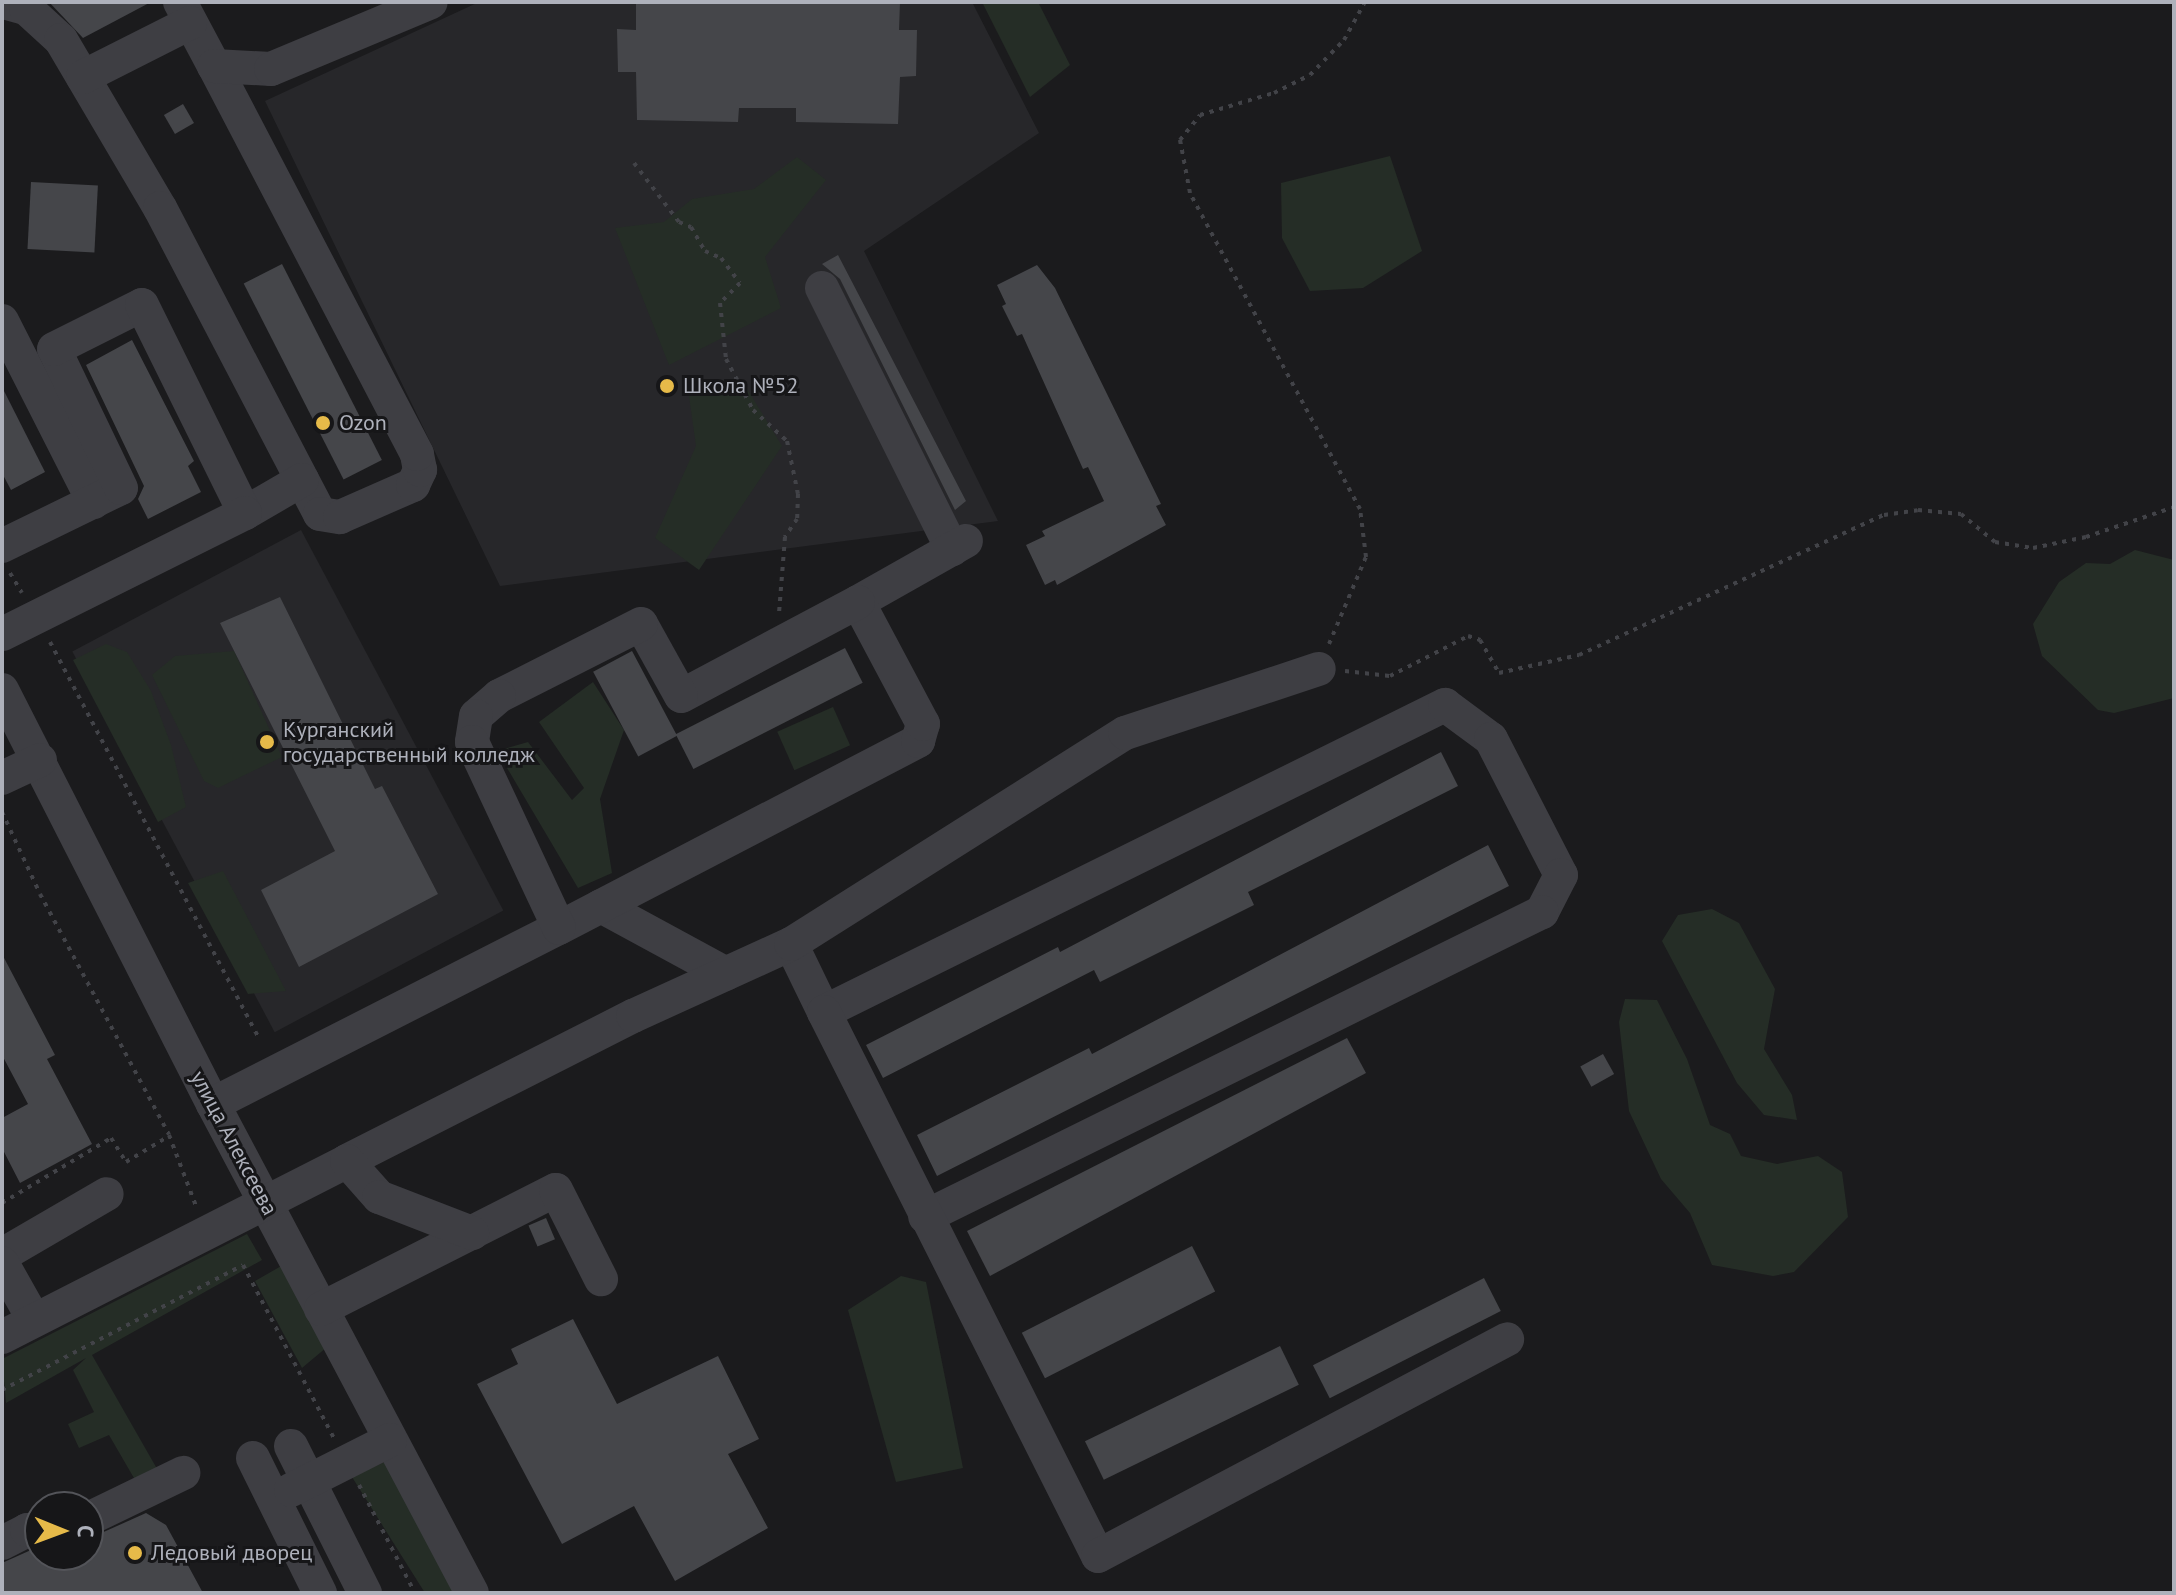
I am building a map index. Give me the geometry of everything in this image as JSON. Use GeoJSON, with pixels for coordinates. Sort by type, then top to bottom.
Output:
{"type":"FeatureCollection","features":[{"type":"Feature","properties":{"kind":"street"},"geometry":{"type":"LineString","coordinates":[[3,2],[26,8],[61,40],[160,208],[320,514],[329,519],[413,485],[420,470],[417,454],[185,12],[83,77]]}},
{"type":"Feature","properties":{"kind":"street"},"geometry":{"type":"LineString","coordinates":[[214,66],[271,69],[431,2]]}},
{"type":"Feature","properties":{"kind":"street"},"geometry":{"type":"LineString","coordinates":[[559,928],[472,742],[476,716],[499,696],[641,624],[681,696],[959,545],[822,288]]}},
{"type":"Feature","properties":{"kind":"street"},"geometry":{"type":"LineString","coordinates":[[5,558],[121,488],[54,349],[142,305],[245,513]]}},
{"type":"Feature","properties":{"kind":"street"},"geometry":{"type":"LineString","coordinates":[[2,321],[94,502]]}},
{"type":"Feature","properties":{"kind":"street"},"geometry":{"type":"LineString","coordinates":[[2,634],[245,513],[302,480]]}},
{"type":"Feature","properties":{"kind":"street"},"geometry":{"type":"LineString","coordinates":[[213,1104],[922,738],[920,717],[858,602]]}},
{"type":"Feature","properties":{"kind":"street"},"geometry":{"type":"LineString","coordinates":[[2,1337],[264,1201],[791,944],[1125,733],[1319,669]]}},
{"type":"Feature","properties":{"kind":"street","name":"улица Алексеева"},"geometry":{"type":"LineString","coordinates":[[2,690],[213,1104],[472,1593]]}},
{"type":"Feature","properties":{"kind":"street"},"geometry":{"type":"LineString","coordinates":[[824,1012],[1445,705],[1491,739],[1561,875],[1542,912],[925,1217]]}},
{"type":"Feature","properties":{"kind":"street"},"geometry":{"type":"LineString","coordinates":[[2,778],[40,760]]}},
{"type":"Feature","properties":{"kind":"street"},"geometry":{"type":"LineString","coordinates":[[601,906],[726,974]]}},
{"type":"Feature","properties":{"kind":"street"},"geometry":{"type":"LineString","coordinates":[[791,944],[925,1217],[1098,1556],[1507,1339]]}},
{"type":"Feature","properties":{"kind":"street"},"geometry":{"type":"LineString","coordinates":[[347,1161],[379,1197],[472,1233]]}},
{"type":"Feature","properties":{"kind":"street"},"geometry":{"type":"LineString","coordinates":[[321,1309],[556,1190],[601,1279]]}},
{"type":"Feature","properties":{"kind":"street"},"geometry":{"type":"LineString","coordinates":[[2,1255],[107,1194]]}},
{"type":"Feature","properties":{"kind":"street"},"geometry":{"type":"LineString","coordinates":[[2,1263],[34,1320]]}},
{"type":"Feature","properties":{"kind":"street"},"geometry":{"type":"LineString","coordinates":[[273,1499],[390,1440]]}},
{"type":"Feature","properties":{"kind":"street"},"geometry":{"type":"LineString","coordinates":[[291,1446],[365,1593]]}},
{"type":"Feature","properties":{"kind":"street"},"geometry":{"type":"LineString","coordinates":[[253,1458],[320,1593]]}},
{"type":"Feature","properties":{"kind":"street"},"geometry":{"type":"LineString","coordinates":[[104,1511],[183,1473]]}},
{"type":"Feature","properties":{"kind":"street"},"geometry":{"type":"LineString","coordinates":[[2,1543],[24,1532]]}},
{"type":"Feature","properties":{"kind":"path"},"geometry":{"type":"LineString","coordinates":[[1365,2],[1344,40],[1310,75],[1274,93],[1200,115],[1180,140],[1190,193],[1360,509],[1366,557],[1319,669],[1390,676],[1468,636],[1480,640],[1499,673],[1579,655],[1884,515],[1918,510],[1961,514],[1995,542],[2033,548],[2086,537],[2174,507]]}},
{"type":"Feature","properties":{"kind":"path"},"geometry":{"type":"LineString","coordinates":[[634,163],[679,222],[691,227],[705,251],[721,258],[740,283],[720,303],[726,359],[753,410],[787,441],[798,494],[797,519],[785,537],[778,622]]}},
{"type":"Feature","properties":{"kind":"path"},"geometry":{"type":"LineString","coordinates":[[5,558],[258,1036]]}},
{"type":"Feature","properties":{"kind":"path"},"geometry":{"type":"LineString","coordinates":[[2,812],[40,894],[169,1135],[196,1206]]}},
{"type":"Feature","properties":{"kind":"path"},"geometry":{"type":"LineString","coordinates":[[2,1203],[111,1138],[126,1162],[169,1135]]}},
{"type":"Feature","properties":{"kind":"path"},"geometry":{"type":"LineString","coordinates":[[2,1390],[243,1265],[415,1593]]}},
{"type":"Feature","properties":{"kind":"shaded area","name":"Школа №52"},"geometry":{"type":"Polygon","coordinates":[[[479,2],[972,2],[1039,133],[864,251],[998,521],[500,586],[265,101],[479,2]]]}},
{"type":"Feature","properties":{"kind":"shaded area"},"geometry":{"type":"Polygon","coordinates":[[[982,2],[1038,2],[1070,65],[1030,97],[982,2]]]}},
{"type":"Feature","properties":{"kind":"shaded area"},"geometry":{"type":"Polygon","coordinates":[[[1390,156],[1422,251],[1363,288],[1310,291],[1282,238],[1281,183],[1390,156]]]}},
{"type":"Feature","properties":{"kind":"shaded area"},"geometry":{"type":"Polygon","coordinates":[[[797,157],[826,180],[765,257],[781,308],[669,365],[615,228],[664,222],[692,199],[754,189],[797,157]]]}},
{"type":"Feature","properties":{"kind":"shaded area"},"geometry":{"type":"Polygon","coordinates":[[[743,382],[782,446],[699,570],[655,538],[696,446],[688,389],[743,382]]]}},
{"type":"Feature","properties":{"kind":"shaded area","name":"Курганский государственный колледж"},"geometry":{"type":"Polygon","coordinates":[[[301,530],[503,911],[275,1032],[72,652],[301,530]]]}},
{"type":"Feature","properties":{"kind":"shaded area"},"geometry":{"type":"Polygon","coordinates":[[[2135,550],[2174,560],[2174,698],[2114,713],[2098,710],[2042,656],[2033,624],[2059,582],[2086,563],[2110,564],[2135,550]]]}},
{"type":"Feature","properties":{"kind":"shaded area"},"geometry":{"type":"Polygon","coordinates":[[[106,644],[127,652],[151,691],[171,745],[186,807],[158,822],[73,660],[106,644]]]}},
{"type":"Feature","properties":{"kind":"shaded area"},"geometry":{"type":"Polygon","coordinates":[[[234,651],[282,757],[218,788],[204,781],[152,675],[175,656],[234,651]]]}},
{"type":"Feature","properties":{"kind":"shaded area"},"geometry":{"type":"Polygon","coordinates":[[[593,682],[624,730],[600,799],[612,873],[578,888],[497,751],[528,742],[572,800],[584,788],[539,722],[593,682]]]}},
{"type":"Feature","properties":{"kind":"shaded area"},"geometry":{"type":"Polygon","coordinates":[[[833,707],[850,745],[794,770],[777,732],[833,707]]]}},
{"type":"Feature","properties":{"kind":"shaded area"},"geometry":{"type":"Polygon","coordinates":[[[223,871],[286,991],[248,994],[188,883],[223,871]]]}},
{"type":"Feature","properties":{"kind":"shaded area"},"geometry":{"type":"Polygon","coordinates":[[[1712,909],[1739,923],[1775,989],[1764,1049],[1792,1095],[1797,1120],[1764,1115],[1737,1083],[1662,941],[1678,915],[1712,909]]]}},
{"type":"Feature","properties":{"kind":"shaded area"},"geometry":{"type":"Polygon","coordinates":[[[1625,999],[1657,1000],[1687,1059],[1710,1125],[1730,1134],[1741,1156],[1777,1164],[1818,1156],[1842,1172],[1848,1217],[1794,1272],[1773,1276],[1712,1265],[1690,1213],[1661,1179],[1629,1111],[1619,1022],[1625,999]]]}},
{"type":"Feature","properties":{"kind":"shaded area"},"geometry":{"type":"Polygon","coordinates":[[[247,1234],[262,1260],[92,1355],[160,1474],[138,1485],[109,1435],[79,1448],[68,1424],[94,1412],[73,1370],[86,1358],[6,1403],[2,1359],[247,1234]]]}},
{"type":"Feature","properties":{"kind":"shaded area"},"geometry":{"type":"Polygon","coordinates":[[[290,1261],[327,1347],[302,1368],[255,1281],[290,1261]]]}},
{"type":"Feature","properties":{"kind":"shaded area"},"geometry":{"type":"Polygon","coordinates":[[[901,1276],[926,1282],[963,1468],[896,1482],[848,1310],[901,1276]]]}},
{"type":"Feature","properties":{"kind":"shaded area"},"geometry":{"type":"Polygon","coordinates":[[[391,1459],[453,1591],[451,1593],[425,1593],[352,1477],[391,1459]]]}},
{"type":"Feature","properties":{"kind":"building"},"geometry":{"type":"Polygon","coordinates":[[[49,2],[151,2],[83,38],[49,2]]]}},
{"type":"Feature","properties":{"kind":"building"},"geometry":{"type":"Polygon","coordinates":[[[636,2],[900,2],[899,30],[917,30],[916,76],[900,77],[898,124],[796,122],[796,108],[739,108],[738,122],[637,120],[636,72],[618,72],[617,29],[636,30],[636,2]]]}},
{"type":"Feature","properties":{"kind":"building"},"geometry":{"type":"Polygon","coordinates":[[[183,104],[194,123],[175,134],[164,115],[183,104]]]}},
{"type":"Feature","properties":{"kind":"building"},"geometry":{"type":"Polygon","coordinates":[[[31,182],[98,186],[94,252],[27,249],[31,182]]]}},
{"type":"Feature","properties":{"kind":"building"},"geometry":{"type":"Polygon","coordinates":[[[838,255],[966,501],[955,510],[840,279],[822,264],[838,255]]]}},
{"type":"Feature","properties":{"kind":"building"},"geometry":{"type":"Polygon","coordinates":[[[282,264],[382,460],[344,480],[244,284],[282,264]]]}},
{"type":"Feature","properties":{"kind":"building"},"geometry":{"type":"Polygon","coordinates":[[[1037,265],[1055,288],[1161,504],[1156,506],[1166,525],[1057,585],[1055,580],[1045,585],[1026,545],[1045,536],[1042,531],[1104,501],[1088,467],[1083,469],[1022,334],[1017,336],[1002,306],[1006,304],[997,285],[1037,265]]]}},
{"type":"Feature","properties":{"kind":"building"},"geometry":{"type":"Polygon","coordinates":[[[132,340],[194,461],[188,466],[201,492],[148,519],[138,499],[144,486],[86,365],[132,340]]]}},
{"type":"Feature","properties":{"kind":"building"},"geometry":{"type":"Polygon","coordinates":[[[2,387],[45,472],[11,490],[2,473],[2,387]]]}},
{"type":"Feature","properties":{"kind":"building"},"geometry":{"type":"Polygon","coordinates":[[[280,597],[375,789],[382,786],[438,894],[299,967],[261,890],[335,851],[220,623],[280,597]]]}},
{"type":"Feature","properties":{"kind":"building"},"geometry":{"type":"Polygon","coordinates":[[[845,648],[863,683],[693,769],[676,734],[845,648]]]}},
{"type":"Feature","properties":{"kind":"building"},"geometry":{"type":"Polygon","coordinates":[[[632,651],[677,736],[638,756],[593,672],[632,651]]]}},
{"type":"Feature","properties":{"kind":"building"},"geometry":{"type":"Polygon","coordinates":[[[1441,752],[1458,786],[1248,892],[1254,905],[1100,982],[1094,970],[883,1078],[866,1045],[1058,947],[1060,952],[1441,752]]]}},
{"type":"Feature","properties":{"kind":"building"},"geometry":{"type":"Polygon","coordinates":[[[1488,845],[1509,886],[937,1176],[917,1135],[1089,1048],[1092,1054],[1488,845]]]}},
{"type":"Feature","properties":{"kind":"building"},"geometry":{"type":"Polygon","coordinates":[[[2,954],[55,1055],[47,1059],[92,1144],[20,1183],[2,1148],[2,1118],[28,1104],[2,1055],[2,954]]]}},
{"type":"Feature","properties":{"kind":"building"},"geometry":{"type":"Polygon","coordinates":[[[1347,1038],[1366,1073],[990,1276],[967,1231],[1347,1038]]]}},
{"type":"Feature","properties":{"kind":"building"},"geometry":{"type":"Polygon","coordinates":[[[1603,1054],[1614,1074],[1591,1087],[1580,1067],[1603,1054]]]}},
{"type":"Feature","properties":{"kind":"building"},"geometry":{"type":"Polygon","coordinates":[[[546,1218],[555,1239],[537,1247],[529,1225],[546,1218]]]}},
{"type":"Feature","properties":{"kind":"building"},"geometry":{"type":"Polygon","coordinates":[[[1192,1246],[1215,1291],[1045,1378],[1022,1333],[1192,1246]]]}},
{"type":"Feature","properties":{"kind":"building"},"geometry":{"type":"Polygon","coordinates":[[[1484,1278],[1501,1311],[1330,1398],[1313,1365],[1484,1278]]]}},
{"type":"Feature","properties":{"kind":"building"},"geometry":{"type":"Polygon","coordinates":[[[573,1319],[617,1404],[718,1356],[759,1439],[728,1454],[768,1528],[675,1581],[634,1506],[562,1544],[477,1384],[518,1364],[511,1349],[573,1319]]]}},
{"type":"Feature","properties":{"kind":"building"},"geometry":{"type":"Polygon","coordinates":[[[1280,1346],[1299,1385],[1104,1480],[1085,1441],[1280,1346]]]}},
{"type":"Feature","properties":{"kind":"building","name":"Ледовый дворец"},"geometry":{"type":"Polygon","coordinates":[[[146,1513],[166,1525],[203,1593],[2,1593],[2,1563],[24,1553],[24,1571],[104,1571],[104,1532],[146,1513]]]}},
{"type":"Feature","properties":{"kind":"place","name":"Школа №52"},"geometry":{"type":"Point","coordinates":[667,386]}},
{"type":"Feature","properties":{"kind":"place","name":"Ozon"},"geometry":{"type":"Point","coordinates":[323,423]}},
{"type":"Feature","properties":{"kind":"place","name":"Курганский государственный колледж"},"geometry":{"type":"Point","coordinates":[267,742]}},
{"type":"Feature","properties":{"kind":"place","name":"Ледовый дворец"},"geometry":{"type":"Point","coordinates":[135,1553]}}]}
